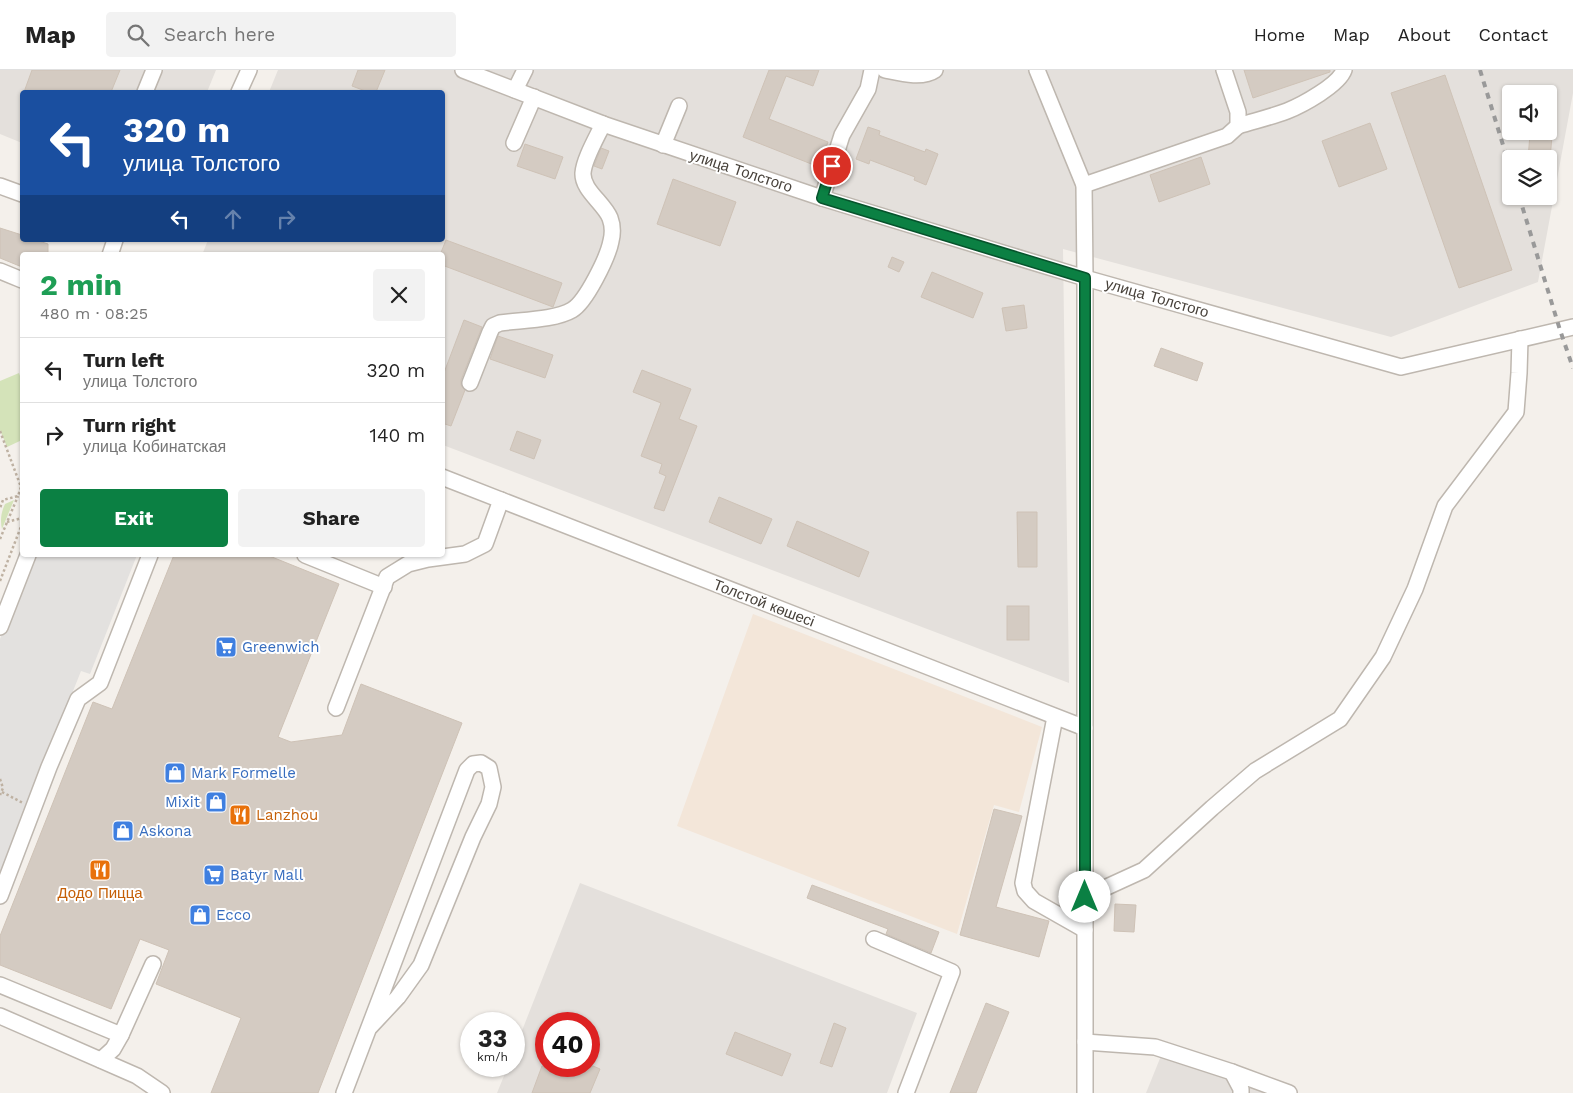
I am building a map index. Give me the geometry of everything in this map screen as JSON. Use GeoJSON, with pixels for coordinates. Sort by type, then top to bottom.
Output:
{"type":"FeatureCollection","features":[{"type":"Feature","properties":{"kind":"street"},"geometry":{"type":"LineString","coordinates":[[146,90],[154,70]]}},
{"type":"Feature","properties":{"kind":"street"},"geometry":{"type":"LineString","coordinates":[[240,90],[249,70]]}},
{"type":"Feature","properties":{"kind":"street","name":"улица Толстого"},"geometry":{"type":"LineString","coordinates":[[463,70],[603,124],[822,198],[1085,278],[1402,367],[1573,327]]}},
{"type":"Feature","properties":{"kind":"street"},"geometry":{"type":"LineString","coordinates":[[515,90],[525,70]]}},
{"type":"Feature","properties":{"kind":"street"},"geometry":{"type":"LineString","coordinates":[[822,198],[842,135],[868,90],[872,70]]}},
{"type":"Feature","properties":{"kind":"street"},"geometry":{"type":"LineString","coordinates":[[885,70],[907,75],[931,73],[935,70]]}},
{"type":"Feature","properties":{"kind":"street"},"geometry":{"type":"LineString","coordinates":[[1036,70],[1084,185],[1085,1093]]}},
{"type":"Feature","properties":{"kind":"street"},"geometry":{"type":"LineString","coordinates":[[1224,70],[1238,112],[1238,126]]}},
{"type":"Feature","properties":{"kind":"street"},"geometry":{"type":"LineString","coordinates":[[1084,185],[1227,136],[1238,126],[1288,110],[1332,86],[1344,70]]}},
{"type":"Feature","properties":{"kind":"street"},"geometry":{"type":"LineString","coordinates":[[514,143],[534,97]]}},
{"type":"Feature","properties":{"kind":"street"},"geometry":{"type":"LineString","coordinates":[[663,145],[680,106]]}},
{"type":"Feature","properties":{"kind":"street"},"geometry":{"type":"LineString","coordinates":[[470,382],[493,326],[500,323],[557,316],[573,310],[584,299],[600,269],[611,242],[613,226],[607,211],[586,185],[583,174],[603,124]]}},
{"type":"Feature","properties":{"kind":"street"},"geometry":{"type":"LineString","coordinates":[[0,186],[20,193]]}},
{"type":"Feature","properties":{"kind":"street"},"geometry":{"type":"LineString","coordinates":[[0,271],[20,279]]}},
{"type":"Feature","properties":{"kind":"street"},"geometry":{"type":"LineString","coordinates":[[1085,897],[1144,870],[1255,771],[1340,719],[1382,657],[1414,589],[1445,506],[1516,412],[1520,374],[1520,339]]}},
{"type":"Feature","properties":{"kind":"street","name":"Толстой көшесі"},"geometry":{"type":"LineString","coordinates":[[445,478],[1085,728]]}},
{"type":"Feature","properties":{"kind":"street"},"geometry":{"type":"LineString","coordinates":[[445,557],[465,554],[484,544],[501,500]]}},
{"type":"Feature","properties":{"kind":"street"},"geometry":{"type":"LineString","coordinates":[[0,627],[27,557]]}},
{"type":"Feature","properties":{"kind":"street"},"geometry":{"type":"LineString","coordinates":[[0,896],[49,767],[78,699],[100,683],[149,557]]}},
{"type":"Feature","properties":{"kind":"street"},"geometry":{"type":"LineString","coordinates":[[310,557],[384,587]]}},
{"type":"Feature","properties":{"kind":"street"},"geometry":{"type":"LineString","coordinates":[[336,708],[387,577],[408,564],[443,557]]}},
{"type":"Feature","properties":{"kind":"street"},"geometry":{"type":"LineString","coordinates":[[1055,717],[1022,883],[1025,891],[1034,901],[1085,930]]}},
{"type":"Feature","properties":{"kind":"street"},"geometry":{"type":"LineString","coordinates":[[344,1093],[468,770],[473,764],[481,763],[489,768],[491,774],[493,787],[489,804],[473,836],[421,965],[398,997],[369,1028]]}},
{"type":"Feature","properties":{"kind":"street"},"geometry":{"type":"LineString","coordinates":[[874,939],[952,972],[906,1093]]}},
{"type":"Feature","properties":{"kind":"street"},"geometry":{"type":"LineString","coordinates":[[100,1060],[113,1048],[121,1035],[153,964]]}},
{"type":"Feature","properties":{"kind":"street"},"geometry":{"type":"LineString","coordinates":[[0,985],[121,1035]]}},
{"type":"Feature","properties":{"kind":"street"},"geometry":{"type":"LineString","coordinates":[[0,1016],[137,1076],[162,1093]]}},
{"type":"Feature","properties":{"kind":"street"},"geometry":{"type":"LineString","coordinates":[[1085,1042],[1155,1047],[1289,1093]]}},
{"type":"Feature","properties":{"kind":"street"},"geometry":{"type":"LineString","coordinates":[[1232,1072],[1241,1089],[1241,1093]]}},
{"type":"Feature","properties":{"kind":"path"},"geometry":{"type":"LineString","coordinates":[[0,431],[20,483]]}},
{"type":"Feature","properties":{"kind":"path"},"geometry":{"type":"LineString","coordinates":[[0,540],[20,492]]}},
{"type":"Feature","properties":{"kind":"path"},"geometry":{"type":"LineString","coordinates":[[0,508],[3,500],[18,496]]}},
{"type":"Feature","properties":{"kind":"path"},"geometry":{"type":"LineString","coordinates":[[7,522],[20,519]]}},
{"type":"Feature","properties":{"kind":"path"},"geometry":{"type":"LineString","coordinates":[[0,581],[20,529]]}},
{"type":"Feature","properties":{"kind":"path"},"geometry":{"type":"LineString","coordinates":[[0,779],[2,783],[0,796]]}},
{"type":"Feature","properties":{"kind":"path"},"geometry":{"type":"LineString","coordinates":[[2,792],[27,805]]}},
{"type":"Feature","properties":{"kind":"shaded area"},"geometry":{"type":"Polygon","coordinates":[[[0,70],[216,70],[208,90],[20,90],[20,142],[0,134],[0,70]]]}},
{"type":"Feature","properties":{"kind":"shaded area"},"geometry":{"type":"Polygon","coordinates":[[[278,70],[1573,70],[1573,93],[1557,179],[1557,150],[1502,150],[1502,205],[1552,205],[1538,282],[1391,337],[1063,249],[1069,683],[445,446],[445,252],[203,252],[207,242],[445,242],[445,90],[270,90],[278,70]]]}},
{"type":"Feature","properties":{"kind":"shaded area"},"geometry":{"type":"Polygon","coordinates":[[[32,557],[136,557],[90,674],[81,671],[0,875],[0,639],[32,557]]]}},
{"type":"Feature","properties":{"kind":"shaded area"},"geometry":{"type":"Polygon","coordinates":[[[753,614],[1042,727],[1019,812],[994,805],[957,934],[677,826],[753,614]]]}},
{"type":"Feature","properties":{"kind":"shaded area"},"geometry":{"type":"Polygon","coordinates":[[[580,883],[917,1013],[887,1093],[497,1093],[504,1077],[525,1077],[525,1023],[580,883]]]}},
{"type":"Feature","properties":{"kind":"shaded area"},"geometry":{"type":"Polygon","coordinates":[[[1165,1046],[1278,1093],[1146,1093],[1165,1046]]]}},
{"type":"Feature","properties":{"kind":"green space"},"geometry":{"type":"Polygon","coordinates":[[[19,373],[20,376],[20,441],[7,447],[0,430],[0,381],[19,373]]]}},
{"type":"Feature","properties":{"kind":"green space"},"geometry":{"type":"Polygon","coordinates":[[[14,500],[2,529],[1,517],[5,504],[14,500]]]}},
{"type":"Feature","properties":{"kind":"building"},"geometry":{"type":"Polygon","coordinates":[[[32,70],[120,70],[112,90],[25,90],[32,70]]]}},
{"type":"Feature","properties":{"kind":"building"},"geometry":{"type":"Polygon","coordinates":[[[358,70],[385,70],[377,90],[363,90],[352,86],[358,70]]]}},
{"type":"Feature","properties":{"kind":"building"},"geometry":{"type":"Polygon","coordinates":[[[769,70],[819,70],[813,86],[786,76],[769,119],[828,142],[819,167],[743,137],[769,70]]]}},
{"type":"Feature","properties":{"kind":"building"},"geometry":{"type":"Polygon","coordinates":[[[1244,70],[1330,70],[1330,72],[1253,98],[1244,70]]]}},
{"type":"Feature","properties":{"kind":"building"},"geometry":{"type":"Polygon","coordinates":[[[1445,75],[1512,270],[1459,288],[1391,93],[1445,75]]]}},
{"type":"Feature","properties":{"kind":"building"},"geometry":{"type":"Polygon","coordinates":[[[1370,123],[1387,169],[1339,187],[1322,141],[1370,123]]]}},
{"type":"Feature","properties":{"kind":"building"},"geometry":{"type":"Polygon","coordinates":[[[868,127],[880,131],[879,135],[925,152],[926,149],[938,154],[926,185],[914,180],[915,177],[870,160],[869,164],[856,159],[868,127]]]}},
{"type":"Feature","properties":{"kind":"building"},"geometry":{"type":"Polygon","coordinates":[[[1530,140],[1552,140],[1551,150],[1529,150],[1530,140]]]}},
{"type":"Feature","properties":{"kind":"building"},"geometry":{"type":"Polygon","coordinates":[[[525,144],[563,157],[555,179],[517,166],[525,144]]]}},
{"type":"Feature","properties":{"kind":"building"},"geometry":{"type":"Polygon","coordinates":[[[601,148],[609,151],[602,169],[594,166],[601,148]]]}},
{"type":"Feature","properties":{"kind":"building"},"geometry":{"type":"Polygon","coordinates":[[[1201,157],[1210,184],[1159,202],[1150,175],[1201,157]]]}},
{"type":"Feature","properties":{"kind":"building"},"geometry":{"type":"Polygon","coordinates":[[[673,179],[736,202],[720,246],[657,224],[673,179]]]}},
{"type":"Feature","properties":{"kind":"building"},"geometry":{"type":"Polygon","coordinates":[[[0,228],[20,234],[20,242],[42,242],[48,244],[48,252],[20,252],[20,266],[0,258],[0,228]]]}},
{"type":"Feature","properties":{"kind":"building"},"geometry":{"type":"Polygon","coordinates":[[[446,240],[562,283],[553,307],[445,266],[445,252],[441,252],[446,240]]]}},
{"type":"Feature","properties":{"kind":"building"},"geometry":{"type":"Polygon","coordinates":[[[892,257],[904,262],[899,272],[888,267],[892,257]]]}},
{"type":"Feature","properties":{"kind":"building"},"geometry":{"type":"Polygon","coordinates":[[[932,272],[983,293],[973,318],[921,297],[932,272]]]}},
{"type":"Feature","properties":{"kind":"building"},"geometry":{"type":"Polygon","coordinates":[[[1024,305],[1027,328],[1006,331],[1002,308],[1024,305]]]}},
{"type":"Feature","properties":{"kind":"building"},"geometry":{"type":"Polygon","coordinates":[[[464,320],[482,327],[461,380],[461,385],[465,390],[451,426],[445,424],[445,370],[464,320]]]}},
{"type":"Feature","properties":{"kind":"building"},"geometry":{"type":"Polygon","coordinates":[[[498,336],[553,355],[545,378],[490,359],[498,336]]]}},
{"type":"Feature","properties":{"kind":"building"},"geometry":{"type":"Polygon","coordinates":[[[1161,348],[1203,363],[1197,381],[1154,366],[1161,348]]]}},
{"type":"Feature","properties":{"kind":"building"},"geometry":{"type":"Polygon","coordinates":[[[642,370],[691,389],[679,419],[697,426],[664,511],[654,508],[666,476],[659,473],[662,464],[641,456],[661,403],[633,392],[642,370]]]}},
{"type":"Feature","properties":{"kind":"building"},"geometry":{"type":"Polygon","coordinates":[[[517,431],[541,440],[534,459],[510,450],[517,431]]]}},
{"type":"Feature","properties":{"kind":"building"},"geometry":{"type":"Polygon","coordinates":[[[719,497],[772,519],[761,544],[709,522],[719,497]]]}},
{"type":"Feature","properties":{"kind":"building"},"geometry":{"type":"Polygon","coordinates":[[[1017,512],[1037,512],[1037,567],[1018,567],[1017,512]]]}},
{"type":"Feature","properties":{"kind":"building"},"geometry":{"type":"Polygon","coordinates":[[[797,521],[869,552],[859,577],[787,546],[797,521]]]}},
{"type":"Feature","properties":{"kind":"building","name":"Batyr Mall"},"geometry":{"type":"Polygon","coordinates":[[[173,557],[272,557],[339,584],[278,737],[291,742],[342,735],[361,684],[462,723],[318,1093],[211,1093],[241,1018],[156,984],[169,950],[140,939],[111,1009],[0,965],[0,936],[93,702],[112,709],[173,557]]]}},
{"type":"Feature","properties":{"kind":"building"},"geometry":{"type":"Polygon","coordinates":[[[1007,606],[1029,606],[1029,640],[1007,640],[1007,606]]]}},
{"type":"Feature","properties":{"kind":"building"},"geometry":{"type":"Polygon","coordinates":[[[994,809],[1022,816],[996,907],[1049,921],[1039,957],[960,935],[994,809]]]}},
{"type":"Feature","properties":{"kind":"building"},"geometry":{"type":"Polygon","coordinates":[[[812,885],[939,932],[931,953],[886,934],[888,929],[807,898],[812,885]]]}},
{"type":"Feature","properties":{"kind":"building"},"geometry":{"type":"Polygon","coordinates":[[[1115,904],[1136,905],[1134,932],[1114,931],[1115,904]]]}},
{"type":"Feature","properties":{"kind":"building"},"geometry":{"type":"Polygon","coordinates":[[[986,1003],[1009,1012],[976,1093],[950,1093],[986,1003]]]}},
{"type":"Feature","properties":{"kind":"building"},"geometry":{"type":"Polygon","coordinates":[[[834,1023],[846,1028],[832,1067],[820,1063],[834,1023]]]}},
{"type":"Feature","properties":{"kind":"building"},"geometry":{"type":"Polygon","coordinates":[[[735,1032],[791,1054],[782,1076],[726,1054],[735,1032]]]}},
{"type":"Feature","properties":{"kind":"building"},"geometry":{"type":"Polygon","coordinates":[[[538,1077],[597,1077],[590,1093],[532,1093],[538,1077]]]}},
{"type":"Feature","properties":{"kind":"railway"},"geometry":{"type":"LineString","coordinates":[[1480,70],[1505,150]]}},
{"type":"Feature","properties":{"kind":"railway"},"geometry":{"type":"LineString","coordinates":[[1522,205],[1573,368]]}},
{"type":"Feature","properties":{"kind":"place","name":"Greenwich"},"geometry":{"type":"Point","coordinates":[226,647]}},
{"type":"Feature","properties":{"kind":"place","name":"Mark Formelle"},"geometry":{"type":"Point","coordinates":[175,773]}},
{"type":"Feature","properties":{"kind":"place","name":"Mixit"},"geometry":{"type":"Point","coordinates":[216,802]}},
{"type":"Feature","properties":{"kind":"place","name":"Lanzhou"},"geometry":{"type":"Point","coordinates":[240,815]}},
{"type":"Feature","properties":{"kind":"place","name":"Askona"},"geometry":{"type":"Point","coordinates":[123,831]}},
{"type":"Feature","properties":{"kind":"place","name":"Додо Пицца"},"geometry":{"type":"Point","coordinates":[100,870]}},
{"type":"Feature","properties":{"kind":"place","name":"Batyr Mall"},"geometry":{"type":"Point","coordinates":[214,875]}},
{"type":"Feature","properties":{"kind":"place","name":"Ecco"},"geometry":{"type":"Point","coordinates":[200,915]}},
{"type":"Feature","properties":{"kind":"route"},"geometry":{"type":"LineString","coordinates":[[832,166],[822,198],[1085,278],[1085,897]]}}]}
